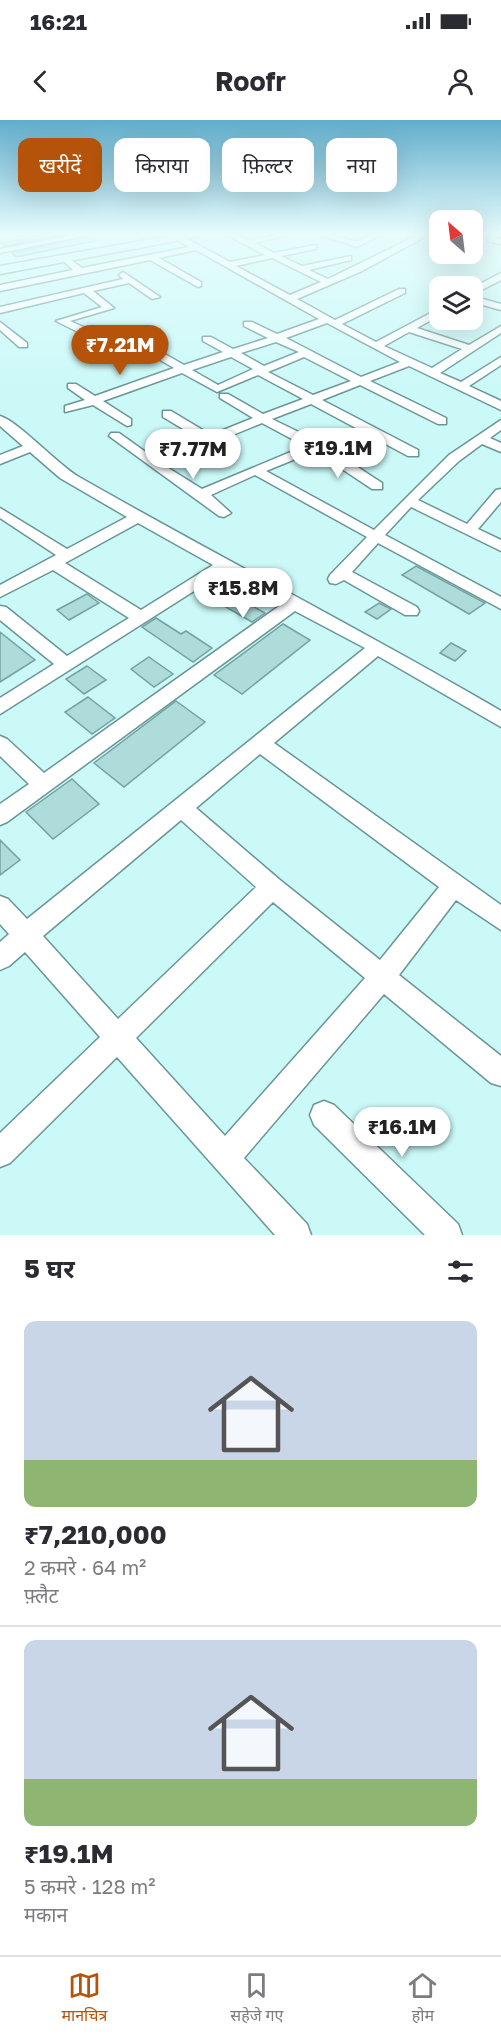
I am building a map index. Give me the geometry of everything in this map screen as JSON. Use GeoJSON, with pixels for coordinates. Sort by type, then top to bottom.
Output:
{"type":"FeatureCollection","features":[{"type":"Feature","properties":{"kind":"street"},"geometry":{"type":"LineString","coordinates":[[4,287],[84,331]]}},
{"type":"Feature","properties":{"kind":"street"},"geometry":{"type":"LineString","coordinates":[[49,311],[87,291],[103,287]]}},
{"type":"Feature","properties":{"kind":"street"},"geometry":{"type":"LineString","coordinates":[[141,287],[156,297]]}},
{"type":"Feature","properties":{"kind":"street"},"geometry":{"type":"LineString","coordinates":[[267,287],[376,346],[461,387],[499,402]]}},
{"type":"Feature","properties":{"kind":"street"},"geometry":{"type":"LineString","coordinates":[[288,299],[316,287]]}},
{"type":"Feature","properties":{"kind":"street"},"geometry":{"type":"LineString","coordinates":[[0,310],[49,311],[109,308],[87,291]]}},
{"type":"Feature","properties":{"kind":"street"},"geometry":{"type":"LineString","coordinates":[[69,409],[231,353],[330,322],[402,291]]}},
{"type":"Feature","properties":{"kind":"street"},"geometry":{"type":"LineString","coordinates":[[483,303],[501,307]]}},
{"type":"Feature","properties":{"kind":"street"},"geometry":{"type":"LineString","coordinates":[[376,346],[429,317]]}},
{"type":"Feature","properties":{"kind":"street"},"geometry":{"type":"LineString","coordinates":[[248,324],[308,352],[305,354]]}},
{"type":"Feature","properties":{"kind":"street"},"geometry":{"type":"LineString","coordinates":[[0,325],[23,345]]}},
{"type":"Feature","properties":{"kind":"street"},"geometry":{"type":"LineString","coordinates":[[407,328],[471,349]]}},
{"type":"Feature","properties":{"kind":"street"},"geometry":{"type":"LineString","coordinates":[[432,373],[501,329]]}},
{"type":"Feature","properties":{"kind":"street"},"geometry":{"type":"LineString","coordinates":[[207,339],[312,400],[413,453]]}},
{"type":"Feature","properties":{"kind":"street"},"geometry":{"type":"LineString","coordinates":[[159,355],[217,389],[305,354],[442,421]]}},
{"type":"Feature","properties":{"kind":"street"},"geometry":{"type":"LineString","coordinates":[[461,387],[501,360]]}},
{"type":"Feature","properties":{"kind":"street"},"geometry":{"type":"LineString","coordinates":[[152,463],[409,362]]}},
{"type":"Feature","properties":{"kind":"street"},"geometry":{"type":"LineString","coordinates":[[72,386],[127,422]]}},
{"type":"Feature","properties":{"kind":"street"},"geometry":{"type":"LineString","coordinates":[[224,396],[262,419],[316,446],[377,486]]}},
{"type":"Feature","properties":{"kind":"street"},"geometry":{"type":"LineString","coordinates":[[167,414],[210,440]]}},
{"type":"Feature","properties":{"kind":"street"},"geometry":{"type":"LineString","coordinates":[[0,420],[65,475],[294,604],[377,647],[501,720]]}},
{"type":"Feature","properties":{"kind":"street"},"geometry":{"type":"LineString","coordinates":[[411,611],[339,576],[409,501],[454,458],[501,424]]}},
{"type":"Feature","properties":{"kind":"street"},"geometry":{"type":"LineString","coordinates":[[115,436],[201,494],[224,513]]}},
{"type":"Feature","properties":{"kind":"street"},"geometry":{"type":"LineString","coordinates":[[481,438],[501,448]]}},
{"type":"Feature","properties":{"kind":"street"},"geometry":{"type":"LineString","coordinates":[[201,494],[316,446]]}},
{"type":"Feature","properties":{"kind":"street"},"geometry":{"type":"LineString","coordinates":[[0,460],[32,447]]}},
{"type":"Feature","properties":{"kind":"street"},"geometry":{"type":"LineString","coordinates":[[256,470],[313,506],[451,574],[501,604]]}},
{"type":"Feature","properties":{"kind":"street"},"geometry":{"type":"LineString","coordinates":[[470,530],[501,493]]}},
{"type":"Feature","properties":{"kind":"street"},"geometry":{"type":"LineString","coordinates":[[409,501],[501,546]]}},
{"type":"Feature","properties":{"kind":"street"},"geometry":{"type":"LineString","coordinates":[[0,512],[141,618]]}},
{"type":"Feature","properties":{"kind":"street"},"geometry":{"type":"LineString","coordinates":[[0,592],[138,517]]}},
{"type":"Feature","properties":{"kind":"street"},"geometry":{"type":"LineString","coordinates":[[0,707],[224,565]]}},
{"type":"Feature","properties":{"kind":"street"},"geometry":{"type":"LineString","coordinates":[[0,816],[294,604]]}},
{"type":"Feature","properties":{"kind":"street"},"geometry":{"type":"LineString","coordinates":[[0,611],[67,665]]}},
{"type":"Feature","properties":{"kind":"street"},"geometry":{"type":"LineString","coordinates":[[0,958],[377,647]]}},
{"type":"Feature","properties":{"kind":"street"},"geometry":{"type":"LineString","coordinates":[[260,743],[501,919]]}},
{"type":"Feature","properties":{"kind":"street"},"geometry":{"type":"LineString","coordinates":[[0,744],[43,785]]}},
{"type":"Feature","properties":{"kind":"street"},"geometry":{"type":"LineString","coordinates":[[181,807],[272,887],[501,1073]]}},
{"type":"Feature","properties":{"kind":"street"},"geometry":{"type":"LineString","coordinates":[[225,1158],[382,977],[454,885]]}},
{"type":"Feature","properties":{"kind":"street"},"geometry":{"type":"LineString","coordinates":[[0,1154],[272,887]]}},
{"type":"Feature","properties":{"kind":"street"},"geometry":{"type":"LineString","coordinates":[[0,907],[296,1235]]}},
{"type":"Feature","properties":{"kind":"street"},"geometry":{"type":"LineString","coordinates":[[324,1115],[447,1235]]}},
{"type":"Feature","properties":{"kind":"building"},"geometry":{"type":"Polygon","coordinates":[[[416,566],[485,603],[469,614],[402,575],[416,566]]]}},
{"type":"Feature","properties":{"kind":"building"},"geometry":{"type":"Polygon","coordinates":[[[87,594],[99,603],[69,620],[57,610],[87,594]]]}},
{"type":"Feature","properties":{"kind":"building"},"geometry":{"type":"Polygon","coordinates":[[[236,597],[265,613],[252,622],[224,606],[236,597]]]}},
{"type":"Feature","properties":{"kind":"building"},"geometry":{"type":"Polygon","coordinates":[[[379,603],[391,609],[377,619],[365,612],[379,603]]]}},
{"type":"Feature","properties":{"kind":"building"},"geometry":{"type":"Polygon","coordinates":[[[156,618],[181,634],[186,631],[212,648],[193,662],[142,627],[156,618]]]}},
{"type":"Feature","properties":{"kind":"building"},"geometry":{"type":"Polygon","coordinates":[[[283,624],[310,640],[242,694],[214,675],[283,624]]]}},
{"type":"Feature","properties":{"kind":"building"},"geometry":{"type":"Polygon","coordinates":[[[0,632],[35,660],[0,682],[0,632]]]}},
{"type":"Feature","properties":{"kind":"building"},"geometry":{"type":"Polygon","coordinates":[[[451,643],[466,651],[455,661],[440,653],[451,643]]]}},
{"type":"Feature","properties":{"kind":"building"},"geometry":{"type":"Polygon","coordinates":[[[149,657],[173,674],[154,687],[131,669],[149,657]]]}},
{"type":"Feature","properties":{"kind":"building"},"geometry":{"type":"Polygon","coordinates":[[[87,666],[106,680],[84,694],[66,679],[87,666]]]}},
{"type":"Feature","properties":{"kind":"building"},"geometry":{"type":"Polygon","coordinates":[[[88,697],[115,718],[92,734],[65,712],[88,697]]]}},
{"type":"Feature","properties":{"kind":"building"},"geometry":{"type":"Polygon","coordinates":[[[176,701],[205,722],[124,787],[94,763],[176,701]]]}},
{"type":"Feature","properties":{"kind":"building"},"geometry":{"type":"Polygon","coordinates":[[[72,779],[99,804],[53,839],[26,812],[72,779]]]}},
{"type":"Feature","properties":{"kind":"building"},"geometry":{"type":"Polygon","coordinates":[[[0,840],[20,860],[0,875],[0,840]]]}}]}
